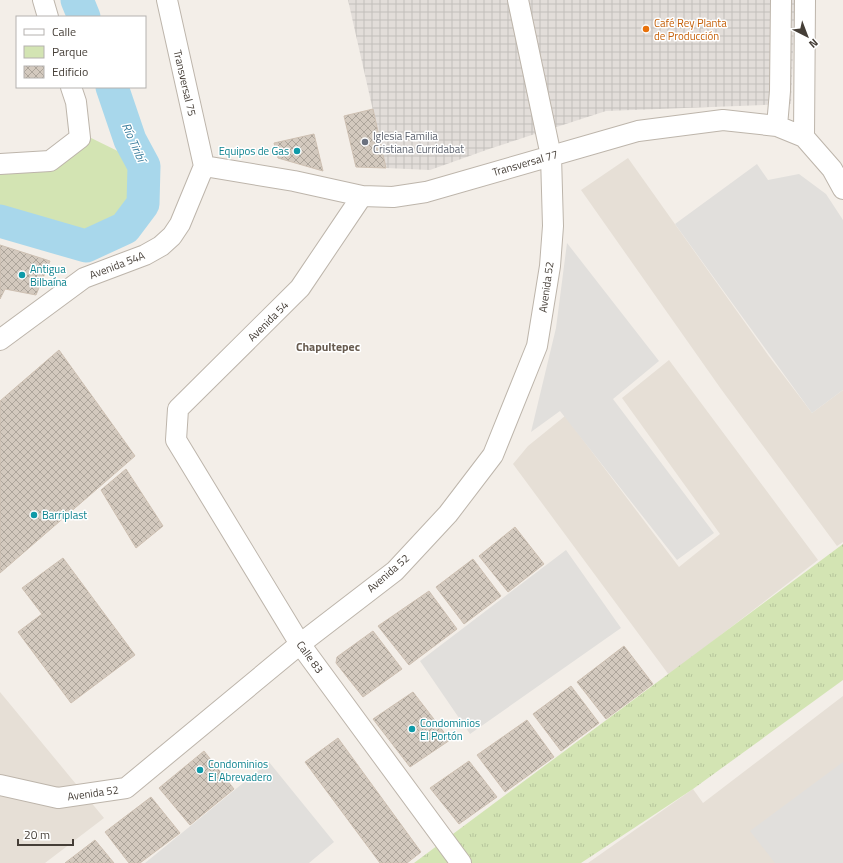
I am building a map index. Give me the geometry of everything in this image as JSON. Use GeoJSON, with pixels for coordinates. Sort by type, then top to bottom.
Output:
{"type":"FeatureCollection","features":[{"type":"Feature","properties":{"kind":"street"},"geometry":{"type":"LineString","coordinates":[[42,0],[48,16]]}},
{"type":"Feature","properties":{"kind":"street","name":"Transversal 75"},"geometry":{"type":"LineString","coordinates":[[167,0],[204,166]]}},
{"type":"Feature","properties":{"kind":"street","name":"Avenida 52"},"geometry":{"type":"LineString","coordinates":[[0,786],[58,798],[126,788],[300,644],[395,571],[448,514],[493,455],[537,346],[550,266],[553,226],[551,156],[518,0]]}},
{"type":"Feature","properties":{"kind":"street"},"geometry":{"type":"LineString","coordinates":[[777,126],[780,91],[781,0]]}},
{"type":"Feature","properties":{"kind":"street"},"geometry":{"type":"LineString","coordinates":[[804,137],[805,0]]}},
{"type":"Feature","properties":{"kind":"street"},"geometry":{"type":"LineString","coordinates":[[0,164],[50,161],[80,138],[76,102],[71,88]]}},
{"type":"Feature","properties":{"kind":"street","name":"Transversal 77"},"geometry":{"type":"LineString","coordinates":[[204,166],[294,181],[362,196],[393,198],[426,192],[638,130],[723,120],[777,126],[804,137],[838,166],[843,190]]}},
{"type":"Feature","properties":{"kind":"street","name":"Avenida 54A"},"geometry":{"type":"LineString","coordinates":[[0,340],[84,278],[145,254],[167,241],[180,224],[204,166]]}},
{"type":"Feature","properties":{"kind":"street","name":"Avenida 54"},"geometry":{"type":"LineString","coordinates":[[176,440],[178,409],[300,288],[362,196]]}},
{"type":"Feature","properties":{"kind":"street","name":"Calle 83"},"geometry":{"type":"LineString","coordinates":[[176,440],[300,644],[461,863]]}},
{"type":"Feature","properties":{"kind":"shaded area"},"geometry":{"type":"Polygon","coordinates":[[[348,0],[795,0],[791,104],[606,111],[430,170],[386,168],[348,0]]]}},
{"type":"Feature","properties":{"kind":"shaded area"},"geometry":{"type":"Polygon","coordinates":[[[628,158],[768,355],[812,413],[843,390],[843,542],[837,546],[721,389],[581,190],[628,158]]]}},
{"type":"Feature","properties":{"kind":"shaded area"},"geometry":{"type":"Polygon","coordinates":[[[757,164],[768,180],[799,174],[826,194],[843,220],[843,390],[812,413],[675,224],[757,164]]]}},
{"type":"Feature","properties":{"kind":"shaded area"},"geometry":{"type":"Polygon","coordinates":[[[567,243],[659,361],[613,399],[714,533],[677,560],[560,411],[531,432],[556,328],[567,243]]]}},
{"type":"Feature","properties":{"kind":"shaded area"},"geometry":{"type":"Polygon","coordinates":[[[669,360],[818,560],[669,675],[513,464],[528,446],[565,416],[679,567],[720,534],[622,398],[669,360]]]}},
{"type":"Feature","properties":{"kind":"shaded area"},"geometry":{"type":"Polygon","coordinates":[[[566,550],[621,628],[470,734],[420,661],[566,550]]]}},
{"type":"Feature","properties":{"kind":"shaded area"},"geometry":{"type":"Polygon","coordinates":[[[0,692],[104,818],[45,863],[0,863],[0,692]]]}},
{"type":"Feature","properties":{"kind":"shaded area"},"geometry":{"type":"Polygon","coordinates":[[[843,696],[843,863],[588,863],[693,789],[703,803],[843,696]]]}},
{"type":"Feature","properties":{"kind":"shaded area"},"geometry":{"type":"Polygon","coordinates":[[[269,762],[334,842],[309,863],[145,863],[269,762]]]}},
{"type":"Feature","properties":{"kind":"shaded area"},"geometry":{"type":"Polygon","coordinates":[[[843,762],[843,863],[775,863],[750,831],[843,762]]]}},
{"type":"Feature","properties":{"kind":"green space"},"geometry":{"type":"Polygon","coordinates":[[[87,136],[136,160],[131,206],[111,228],[78,240],[0,215],[0,168],[53,164],[87,136]]]}},
{"type":"Feature","properties":{"kind":"green space"},"geometry":{"type":"Polygon","coordinates":[[[843,544],[843,680],[693,789],[581,863],[414,863],[843,544]]]}},
{"type":"Feature","properties":{"kind":"building","name":"Iglesia Familia Cristiana Curridabat"},"geometry":{"type":"Polygon","coordinates":[[[373,109],[386,168],[356,167],[344,116],[373,109]]]}},
{"type":"Feature","properties":{"kind":"building","name":"Equipos de Gas"},"geometry":{"type":"Polygon","coordinates":[[[314,134],[323,171],[278,158],[274,143],[314,134]]]}},
{"type":"Feature","properties":{"kind":"building","name":"Antigua Bilbaína"},"geometry":{"type":"Polygon","coordinates":[[[0,245],[50,261],[36,295],[5,289],[0,299],[0,245]]]}},
{"type":"Feature","properties":{"kind":"building","name":"Barriplast"},"geometry":{"type":"Polygon","coordinates":[[[59,350],[135,456],[0,573],[0,401],[59,350]]]}},
{"type":"Feature","properties":{"kind":"building"},"geometry":{"type":"Polygon","coordinates":[[[126,469],[163,526],[136,548],[101,490],[126,469]]]}},
{"type":"Feature","properties":{"kind":"building"},"geometry":{"type":"Polygon","coordinates":[[[515,527],[544,564],[508,592],[479,556],[515,527]]]}},
{"type":"Feature","properties":{"kind":"building"},"geometry":{"type":"Polygon","coordinates":[[[63,558],[135,655],[71,703],[18,632],[42,614],[22,588],[63,558]]]}},
{"type":"Feature","properties":{"kind":"building"},"geometry":{"type":"Polygon","coordinates":[[[473,559],[501,596],[464,624],[436,587],[473,559]]]}},
{"type":"Feature","properties":{"kind":"building"},"geometry":{"type":"Polygon","coordinates":[[[429,591],[457,629],[409,665],[378,626],[429,591]]]}},
{"type":"Feature","properties":{"kind":"building"},"geometry":{"type":"Polygon","coordinates":[[[373,631],[402,669],[363,697],[336,663],[337,657],[373,631]]]}},
{"type":"Feature","properties":{"kind":"building"},"geometry":{"type":"Polygon","coordinates":[[[624,646],[653,684],[606,719],[577,682],[624,646]]]}},
{"type":"Feature","properties":{"kind":"building"},"geometry":{"type":"Polygon","coordinates":[[[571,686],[599,723],[561,751],[533,714],[571,686]]]}},
{"type":"Feature","properties":{"kind":"building","name":"Condominios El Portón"},"geometry":{"type":"Polygon","coordinates":[[[413,692],[450,740],[410,767],[373,719],[413,692]]]}},
{"type":"Feature","properties":{"kind":"building","name":"Condominios El Portón"},"geometry":{"type":"Polygon","coordinates":[[[527,720],[554,757],[505,792],[477,755],[527,720]]]}},
{"type":"Feature","properties":{"kind":"building"},"geometry":{"type":"Polygon","coordinates":[[[338,738],[421,852],[407,863],[380,863],[305,762],[338,738]]]}},
{"type":"Feature","properties":{"kind":"building","name":"Condominios El Abrevadero"},"geometry":{"type":"Polygon","coordinates":[[[204,751],[234,789],[190,825],[159,788],[204,751]]]}},
{"type":"Feature","properties":{"kind":"building","name":"Condominios El Portón"},"geometry":{"type":"Polygon","coordinates":[[[469,761],[497,797],[459,824],[430,788],[469,761]]]}},
{"type":"Feature","properties":{"kind":"building"},"geometry":{"type":"Polygon","coordinates":[[[151,797],[180,833],[140,863],[129,863],[105,832],[151,797]]]}},
{"type":"Feature","properties":{"kind":"building"},"geometry":{"type":"Polygon","coordinates":[[[95,840],[114,863],[65,863],[95,840]]]}},
{"type":"Feature","properties":{"kind":"waterway","name":"Río Tiribí"},"geometry":{"type":"LineString","coordinates":[[77,0],[84,16]]}},
{"type":"Feature","properties":{"kind":"waterway","name":"Río Tiribí"},"geometry":{"type":"LineString","coordinates":[[0,221],[86,246],[125,228],[143,204],[144,166],[130,140],[112,88]]}},
{"type":"Feature","properties":{"kind":"place","name":"Café Rey Planta de Producción"},"geometry":{"type":"Point","coordinates":[646,29]}},
{"type":"Feature","properties":{"kind":"place","name":"Iglesia Familia Cristiana Curridabat"},"geometry":{"type":"Point","coordinates":[365,142]}},
{"type":"Feature","properties":{"kind":"place","name":"Equipos de Gas"},"geometry":{"type":"Point","coordinates":[297,151]}},
{"type":"Feature","properties":{"kind":"place","name":"Antigua Bilbaína"},"geometry":{"type":"Point","coordinates":[22,275]}},
{"type":"Feature","properties":{"kind":"place","name":"Barriplast"},"geometry":{"type":"Point","coordinates":[34,515]}},
{"type":"Feature","properties":{"kind":"place","name":"Condominios El Portón"},"geometry":{"type":"Point","coordinates":[412,729]}},
{"type":"Feature","properties":{"kind":"place","name":"Condominios El Abrevadero"},"geometry":{"type":"Point","coordinates":[200,770]}},
{"type":"Feature","properties":{"kind":"district","name":"Chapultepec"},"geometry":{"type":"Point","coordinates":[328,346]}}]}
